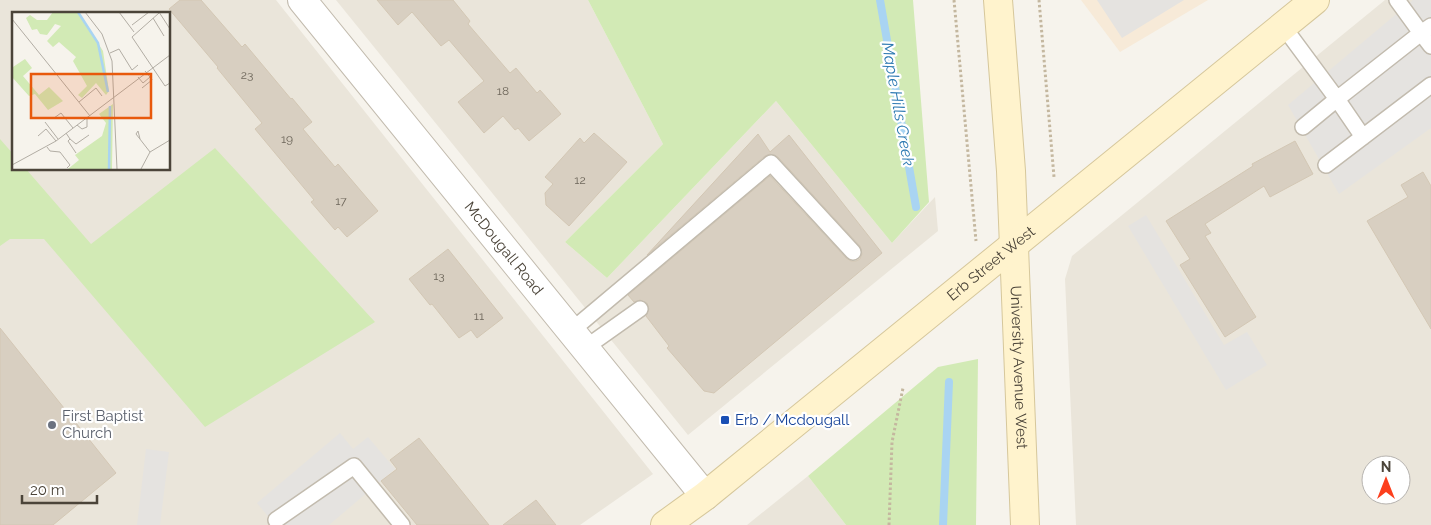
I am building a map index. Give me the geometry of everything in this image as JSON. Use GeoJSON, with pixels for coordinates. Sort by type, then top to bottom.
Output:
{"type":"FeatureCollection","features":[{"type":"Feature","properties":{"kind":"main road","name":"University Avenue West"},"geometry":{"type":"LineString","coordinates":[[998,0],[1014,244],[1025,525]]}},
{"type":"Feature","properties":{"kind":"main road","name":"Erb Street West"},"geometry":{"type":"LineString","coordinates":[[665,525],[705,496],[1315,0]]}},
{"type":"Feature","properties":{"kind":"street","name":"McDougall Road"},"geometry":{"type":"LineString","coordinates":[[302,0],[705,496]]}},
{"type":"Feature","properties":{"kind":"lane"},"geometry":{"type":"LineString","coordinates":[[1397,0],[1426,30],[1431,46]]}},
{"type":"Feature","properties":{"kind":"lane"},"geometry":{"type":"LineString","coordinates":[[1283,26],[1363,137]]}},
{"type":"Feature","properties":{"kind":"lane"},"geometry":{"type":"LineString","coordinates":[[1303,127],[1426,30]]}},
{"type":"Feature","properties":{"kind":"lane"},"geometry":{"type":"LineString","coordinates":[[1326,165],[1431,85]]}},
{"type":"Feature","properties":{"kind":"lane"},"geometry":{"type":"LineString","coordinates":[[578,340],[771,163],[853,252]]}},
{"type":"Feature","properties":{"kind":"lane"},"geometry":{"type":"LineString","coordinates":[[578,340],[640,310]]}},
{"type":"Feature","properties":{"kind":"lane"},"geometry":{"type":"LineString","coordinates":[[276,520],[354,466],[402,525]]}},
{"type":"Feature","properties":{"kind":"path"},"geometry":{"type":"LineString","coordinates":[[954,0],[979,273]]}},
{"type":"Feature","properties":{"kind":"path"},"geometry":{"type":"LineString","coordinates":[[1039,0],[1052,138],[1056,210]]}},
{"type":"Feature","properties":{"kind":"path"},"geometry":{"type":"LineString","coordinates":[[889,525],[892,442],[903,388]]}},
{"type":"Feature","properties":{"kind":"shaded area"},"geometry":{"type":"Polygon","coordinates":[[[0,0],[276,0],[653,474],[580,525],[0,525],[0,0]]]}},
{"type":"Feature","properties":{"kind":"shaded area"},"geometry":{"type":"Polygon","coordinates":[[[336,0],[588,0],[663,144],[565,242],[607,278],[776,101],[892,243],[935,197],[938,231],[688,435],[336,0]]]}},
{"type":"Feature","properties":{"kind":"shaded area"},"geometry":{"type":"Polygon","coordinates":[[[1081,0],[1208,0],[1120,52],[1081,0]]]}},
{"type":"Feature","properties":{"kind":"shaded area"},"geometry":{"type":"Polygon","coordinates":[[[1097,0],[1184,0],[1122,38],[1097,0]]]}},
{"type":"Feature","properties":{"kind":"shaded area"},"geometry":{"type":"Polygon","coordinates":[[[1385,0],[1431,0],[1431,525],[1076,525],[1065,279],[1072,256],[1385,0]]]}},
{"type":"Feature","properties":{"kind":"shaded area"},"geometry":{"type":"Polygon","coordinates":[[[1413,0],[1431,0],[1431,128],[1339,194],[1288,105],[1413,0]]]}},
{"type":"Feature","properties":{"kind":"shaded area"},"geometry":{"type":"Polygon","coordinates":[[[1146,215],[1224,345],[1247,332],[1267,365],[1226,390],[1128,226],[1146,215]]]}},
{"type":"Feature","properties":{"kind":"shaded area"},"geometry":{"type":"Polygon","coordinates":[[[340,433],[353,449],[368,437],[395,469],[329,525],[275,525],[257,503],[340,433]]]}},
{"type":"Feature","properties":{"kind":"shaded area"},"geometry":{"type":"Polygon","coordinates":[[[146,449],[169,452],[160,525],[137,525],[146,449]]]}},
{"type":"Feature","properties":{"kind":"shaded area"},"geometry":{"type":"Polygon","coordinates":[[[808,476],[846,525],[747,525],[808,476]]]}},
{"type":"Feature","properties":{"kind":"green space"},"geometry":{"type":"Polygon","coordinates":[[[588,0],[913,0],[929,202],[892,243],[776,101],[607,278],[565,242],[663,144],[588,0]]]}},
{"type":"Feature","properties":{"kind":"green space"},"geometry":{"type":"Polygon","coordinates":[[[0,139],[12,153],[12,170],[27,170],[91,244],[215,148],[375,322],[205,427],[44,239],[10,239],[0,246],[0,139]]]}},
{"type":"Feature","properties":{"kind":"green space"},"geometry":{"type":"Polygon","coordinates":[[[978,359],[976,525],[846,525],[808,476],[938,367],[978,359]]]}},
{"type":"Feature","properties":{"kind":"building"},"geometry":{"type":"Polygon","coordinates":[[[180,0],[201,0],[242,47],[245,44],[312,122],[303,129],[335,167],[338,164],[378,211],[347,237],[338,227],[335,230],[311,202],[314,200],[255,129],[262,123],[169,9],[180,0]]]}},
{"type":"Feature","properties":{"kind":"building"},"geometry":{"type":"Polygon","coordinates":[[[377,0],[453,0],[470,21],[468,24],[510,73],[516,68],[537,93],[540,90],[561,114],[529,141],[518,128],[515,130],[503,116],[484,133],[458,102],[484,81],[449,40],[441,46],[412,12],[398,25],[377,0]]]}},
{"type":"Feature","properties":{"kind":"building"},"geometry":{"type":"Polygon","coordinates":[[[594,133],[627,162],[569,226],[546,205],[545,193],[553,184],[545,177],[580,138],[584,143],[594,133]]]}},
{"type":"Feature","properties":{"kind":"building"},"geometry":{"type":"Polygon","coordinates":[[[758,134],[770,152],[789,135],[882,253],[714,393],[704,391],[667,348],[669,346],[646,316],[649,309],[647,303],[640,300],[634,302],[628,295],[770,176],[846,258],[856,261],[860,259],[862,254],[860,246],[778,157],[770,154],[765,156],[647,255],[758,134]]]}},
{"type":"Feature","properties":{"kind":"building"},"geometry":{"type":"Polygon","coordinates":[[[1295,141],[1313,174],[1270,197],[1264,186],[1205,224],[1211,233],[1205,236],[1256,317],[1225,337],[1180,265],[1190,259],[1166,221],[1253,166],[1252,164],[1295,141]]]}},
{"type":"Feature","properties":{"kind":"building"},"geometry":{"type":"Polygon","coordinates":[[[1423,172],[1431,186],[1431,329],[1367,221],[1408,197],[1401,185],[1423,172]]]}},
{"type":"Feature","properties":{"kind":"building"},"geometry":{"type":"Polygon","coordinates":[[[448,249],[503,318],[477,338],[471,330],[459,338],[409,279],[448,249]]]}},
{"type":"Feature","properties":{"kind":"building","name":"First Baptist Church"},"geometry":{"type":"Polygon","coordinates":[[[0,328],[116,473],[53,525],[0,525],[0,328]]]}},
{"type":"Feature","properties":{"kind":"building"},"geometry":{"type":"Polygon","coordinates":[[[419,438],[489,525],[417,525],[381,481],[397,469],[390,460],[419,438]]]}},
{"type":"Feature","properties":{"kind":"building"},"geometry":{"type":"Polygon","coordinates":[[[536,500],[556,525],[503,525],[536,500]]]}},
{"type":"Feature","properties":{"kind":"waterway","name":"Maple Hills Creek"},"geometry":{"type":"LineString","coordinates":[[880,0],[916,207]]}},
{"type":"Feature","properties":{"kind":"waterway","name":"Maple Hills Creek"},"geometry":{"type":"LineString","coordinates":[[943,525],[949,382]]}},
{"type":"Feature","properties":{"kind":"place","name":"Erb / Mcdougall"},"geometry":{"type":"Point","coordinates":[725,420]}},
{"type":"Feature","properties":{"kind":"place","name":"First Baptist Church"},"geometry":{"type":"Point","coordinates":[52,425]}}]}
